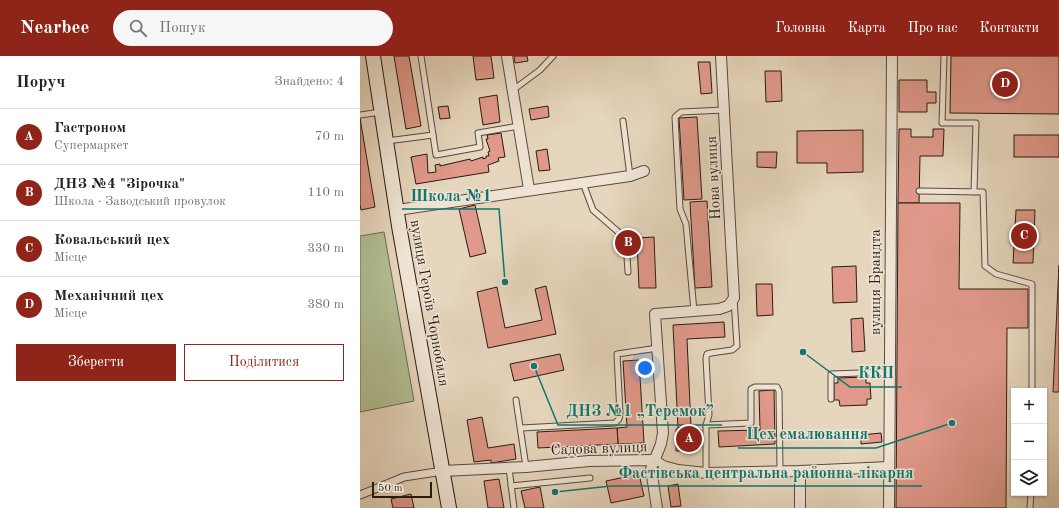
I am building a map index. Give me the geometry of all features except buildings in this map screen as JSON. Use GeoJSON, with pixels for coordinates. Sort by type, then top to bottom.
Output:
{"type":"FeatureCollection","features":[{"type":"Feature","properties":{"kind":"main road","name":"вулиця Героїв Чорнобиля"},"geometry":{"type":"LineString","coordinates":[[373,56],[397,210],[449,508]]}},
{"type":"Feature","properties":{"kind":"street"},"geometry":{"type":"LineString","coordinates":[[507,56],[529,189]]}},
{"type":"Feature","properties":{"kind":"street","name":"Нова вулиця"},"geometry":{"type":"LineString","coordinates":[[721,56],[734,298]]}},
{"type":"Feature","properties":{"kind":"street","name":"вулиця Брандта"},"geometry":{"type":"LineString","coordinates":[[889,508],[890,372],[895,191],[892,56]]}},
{"type":"Feature","properties":{"kind":"street"},"geometry":{"type":"LineString","coordinates":[[397,210],[529,189],[630,176],[644,171]]}},
{"type":"Feature","properties":{"kind":"street"},"geometry":{"type":"LineString","coordinates":[[649,460],[663,433],[655,314],[719,309],[728,306],[734,298]]}},
{"type":"Feature","properties":{"kind":"street","name":"Садова вулиця"},"geometry":{"type":"LineString","coordinates":[[360,495],[404,477],[443,471],[526,467],[589,461],[649,460],[662,466],[706,473],[780,472],[889,466]]}},
{"type":"Feature","properties":{"kind":"street"},"geometry":{"type":"LineString","coordinates":[[800,471],[800,508]]}},
{"type":"Feature","properties":{"kind":"lane"},"geometry":{"type":"LineString","coordinates":[[421,56],[436,155],[480,147],[478,133],[519,126]]}},
{"type":"Feature","properties":{"kind":"lane"},"geometry":{"type":"LineString","coordinates":[[513,90],[540,70],[553,56]]}},
{"type":"Feature","properties":{"kind":"lane"},"geometry":{"type":"LineString","coordinates":[[944,56],[942,123],[976,123],[974,192]]}},
{"type":"Feature","properties":{"kind":"lane"},"geometry":{"type":"LineString","coordinates":[[694,311],[686,224],[680,209],[675,117],[681,112],[724,110]]}},
{"type":"Feature","properties":{"kind":"lane"},"geometry":{"type":"LineString","coordinates":[[360,115],[381,112]]}},
{"type":"Feature","properties":{"kind":"lane"},"geometry":{"type":"LineString","coordinates":[[623,121],[630,176]]}},
{"type":"Feature","properties":{"kind":"lane"},"geometry":{"type":"LineString","coordinates":[[386,141],[433,134]]}},
{"type":"Feature","properties":{"kind":"lane"},"geometry":{"type":"LineString","coordinates":[[583,182],[593,210],[624,236],[626,241],[628,272]]}},
{"type":"Feature","properties":{"kind":"lane"},"geometry":{"type":"LineString","coordinates":[[919,191],[983,192],[985,266],[996,274],[1032,284],[1032,388]]}},
{"type":"Feature","properties":{"kind":"lane"},"geometry":{"type":"LineString","coordinates":[[706,473],[706,425],[709,415],[707,354],[732,350],[738,346],[734,298]]}},
{"type":"Feature","properties":{"kind":"lane"},"geometry":{"type":"LineString","coordinates":[[521,428],[614,423],[619,419],[620,414],[617,354],[658,348]]}},
{"type":"Feature","properties":{"kind":"lane"},"geometry":{"type":"LineString","coordinates":[[831,400],[831,374],[890,372]]}},
{"type":"Feature","properties":{"kind":"lane"},"geometry":{"type":"LineString","coordinates":[[706,425],[751,423],[751,389],[755,387],[777,387],[780,472]]}},
{"type":"Feature","properties":{"kind":"lane"},"geometry":{"type":"LineString","coordinates":[[516,400],[526,467]]}},
{"type":"Feature","properties":{"kind":"lane"},"geometry":{"type":"LineString","coordinates":[[509,468],[514,508]]}},
{"type":"Feature","properties":{"kind":"lane"},"geometry":{"type":"LineString","coordinates":[[511,486],[590,478]]}},
{"type":"Feature","properties":{"kind":"lane"},"geometry":{"type":"LineString","coordinates":[[1030,508],[1031,496]]}},
{"type":"Feature","properties":{"kind":"green space"},"geometry":{"type":"Polygon","coordinates":[[[384,232],[414,401],[360,412],[360,236],[384,232]]]}},
{"type":"Feature","properties":{"kind":"place","name":"Механічний цех"},"geometry":{"type":"Point","coordinates":[1005,84]}},
{"type":"Feature","properties":{"kind":"place","name":"Ковальський цех"},"geometry":{"type":"Point","coordinates":[1024,236]}},
{"type":"Feature","properties":{"kind":"place","name":"ДНЗ №4 \"Зірочка\""},"geometry":{"type":"Point","coordinates":[628,243]}},
{"type":"Feature","properties":{"kind":"place","name":"Школа №1"},"geometry":{"type":"Point","coordinates":[505,282]}},
{"type":"Feature","properties":{"kind":"place","name":"ККП"},"geometry":{"type":"Point","coordinates":[803,352]}},
{"type":"Feature","properties":{"kind":"place","name":"ДНЗ №1 „Теремок”"},"geometry":{"type":"Point","coordinates":[534,366]}},
{"type":"Feature","properties":{"kind":"place","name":"Цех емалювання"},"geometry":{"type":"Point","coordinates":[952,423]}},
{"type":"Feature","properties":{"kind":"place","name":"Гастроном"},"geometry":{"type":"Point","coordinates":[689,439]}},
{"type":"Feature","properties":{"kind":"place","name":"Фастівська центральна районна лікарня"},"geometry":{"type":"Point","coordinates":[555,492]}}]}
